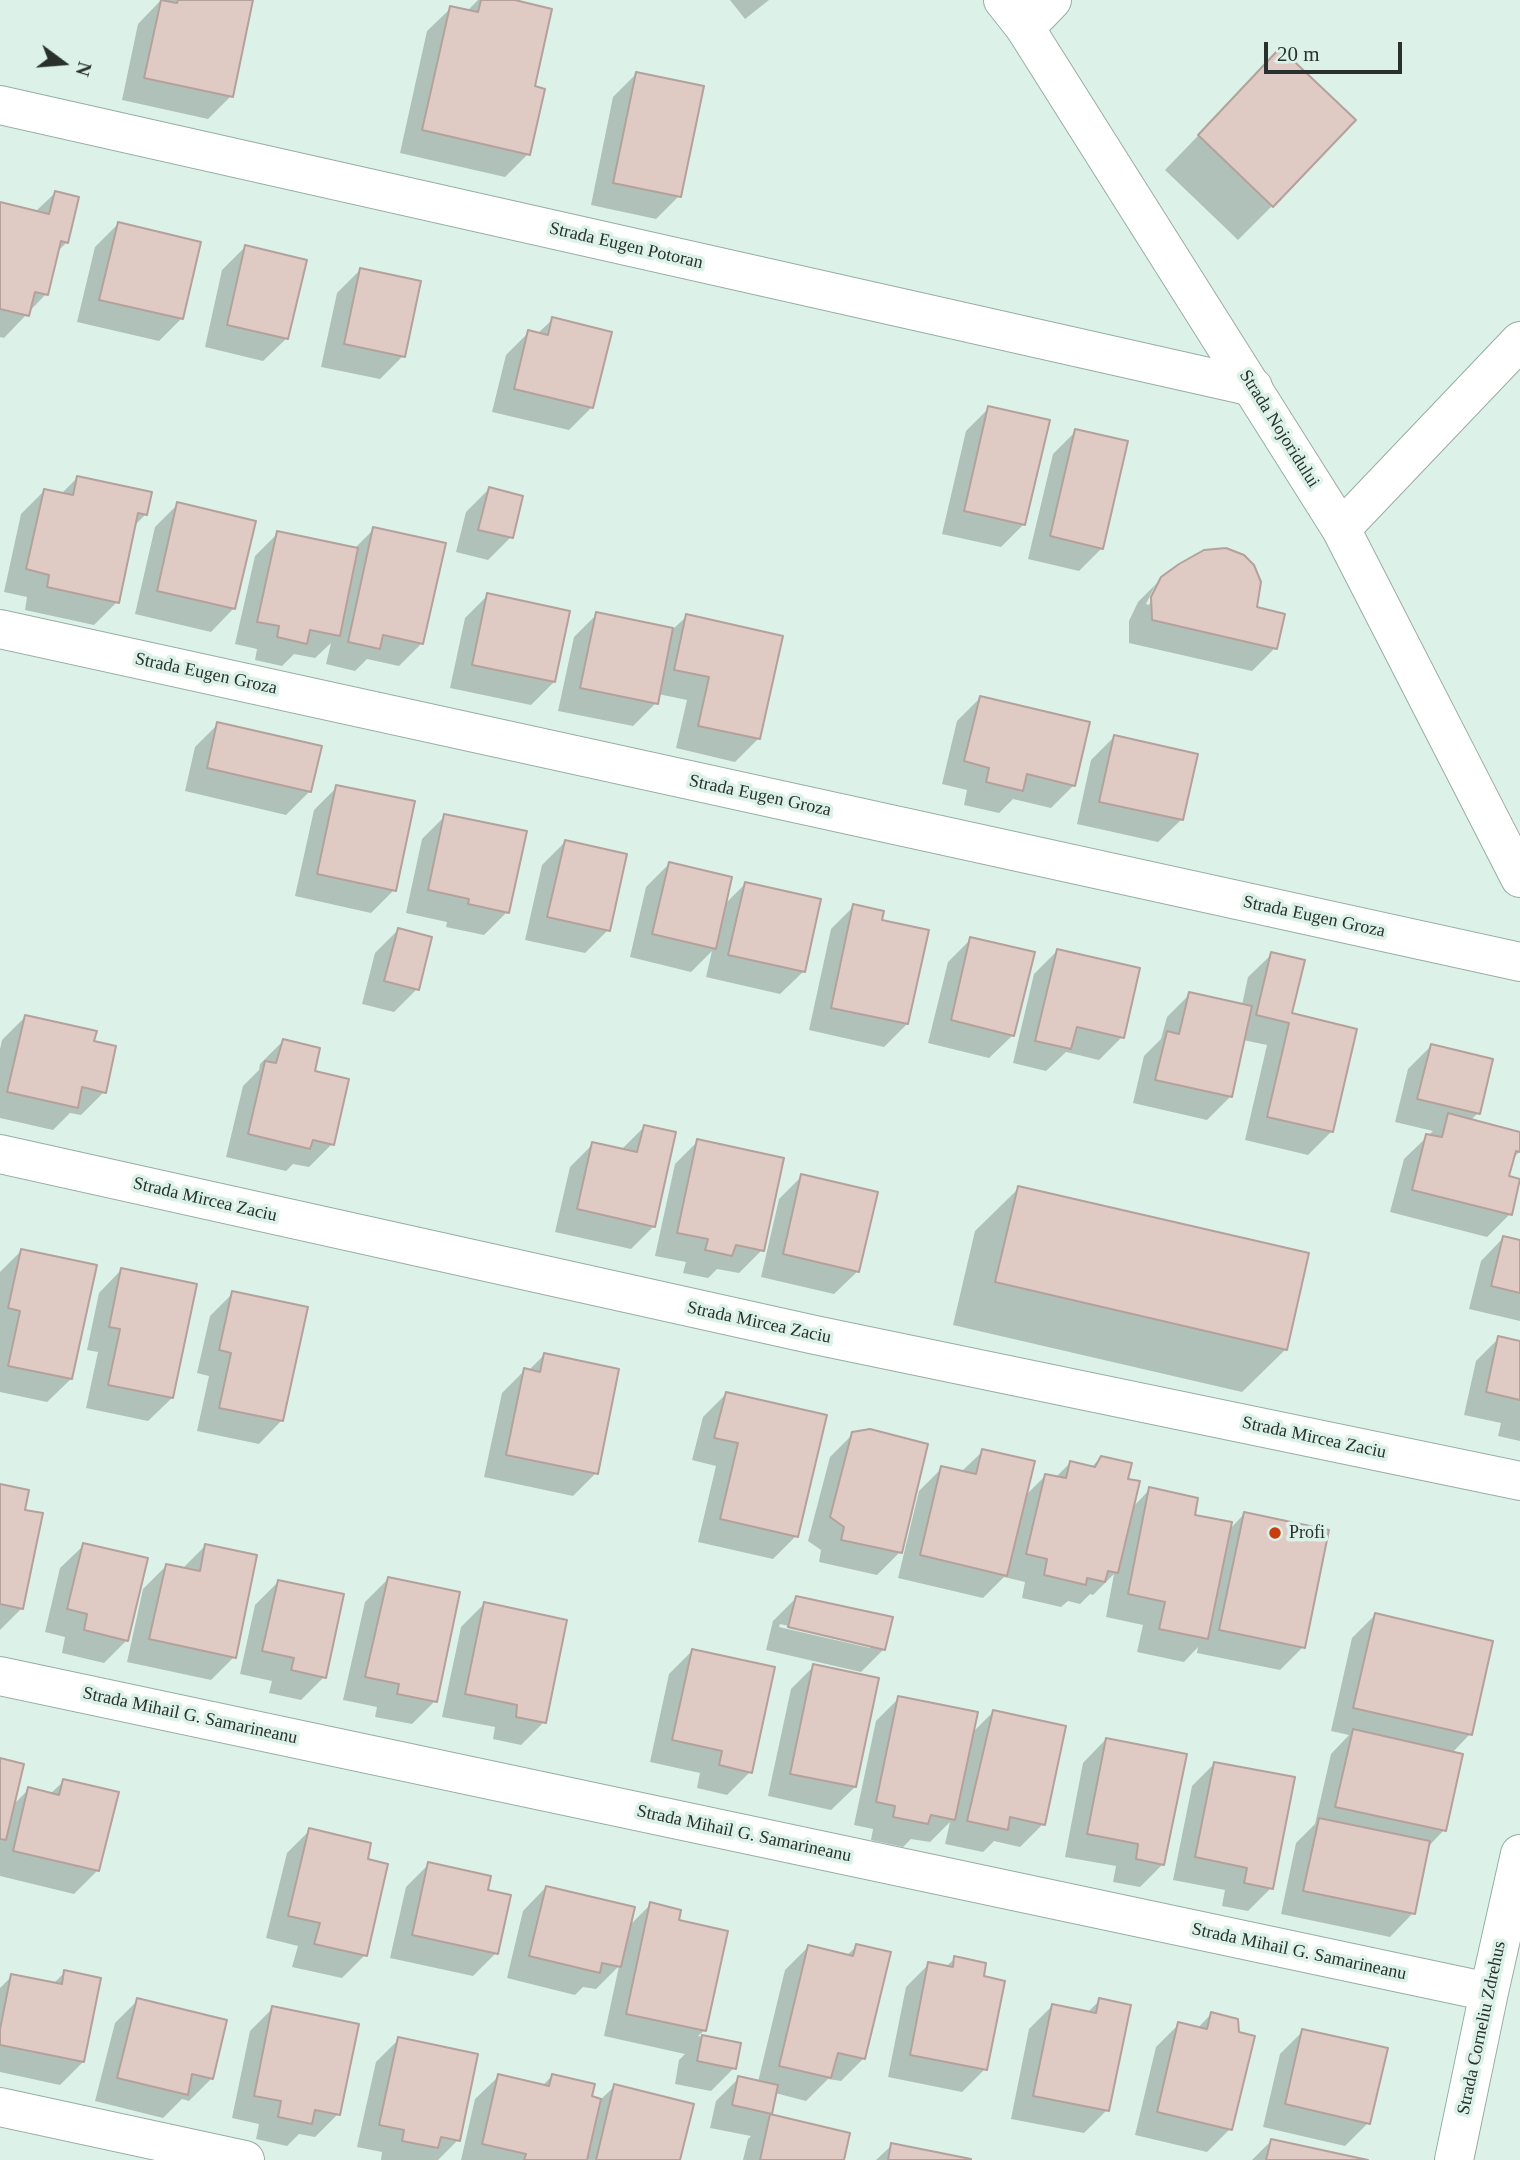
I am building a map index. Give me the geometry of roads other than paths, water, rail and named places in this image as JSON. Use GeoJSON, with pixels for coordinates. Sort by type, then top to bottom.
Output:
{"type":"FeatureCollection","features":[{"type":"Feature","properties":{"kind":"street"},"geometry":{"type":"LineString","coordinates":[[1014,14],[1052,0]]}},
{"type":"Feature","properties":{"kind":"street","name":"Strada Nojoridului"},"geometry":{"type":"LineString","coordinates":[[1014,14],[1341,529],[1520,878]]}},
{"type":"Feature","properties":{"kind":"street","name":"Strada Eugen Potoran"},"geometry":{"type":"LineString","coordinates":[[0,105],[1253,387]]}},
{"type":"Feature","properties":{"kind":"street"},"geometry":{"type":"LineString","coordinates":[[1341,529],[1520,341]]}},
{"type":"Feature","properties":{"kind":"street","name":"Strada Eugen Groza"},"geometry":{"type":"LineString","coordinates":[[0,629],[1520,962]]}},
{"type":"Feature","properties":{"kind":"street","name":"Strada Mircea Zaciu"},"geometry":{"type":"LineString","coordinates":[[0,1154],[815,1335],[1520,1481]]}},
{"type":"Feature","properties":{"kind":"street","name":"Strada Mihail G. Samarineanu"},"geometry":{"type":"LineString","coordinates":[[0,1676],[1489,1992]]}},
{"type":"Feature","properties":{"kind":"street","name":"Strada Corneliu Zdrehus"},"geometry":{"type":"LineString","coordinates":[[1454,2160],[1520,1854]]}},
{"type":"Feature","properties":{"kind":"street"},"geometry":{"type":"LineString","coordinates":[[0,2107],[245,2160]]}},
{"type":"Feature","properties":{"kind":"place","name":"Profi"},"geometry":{"type":"Point","coordinates":[1275,1533]}}]}
